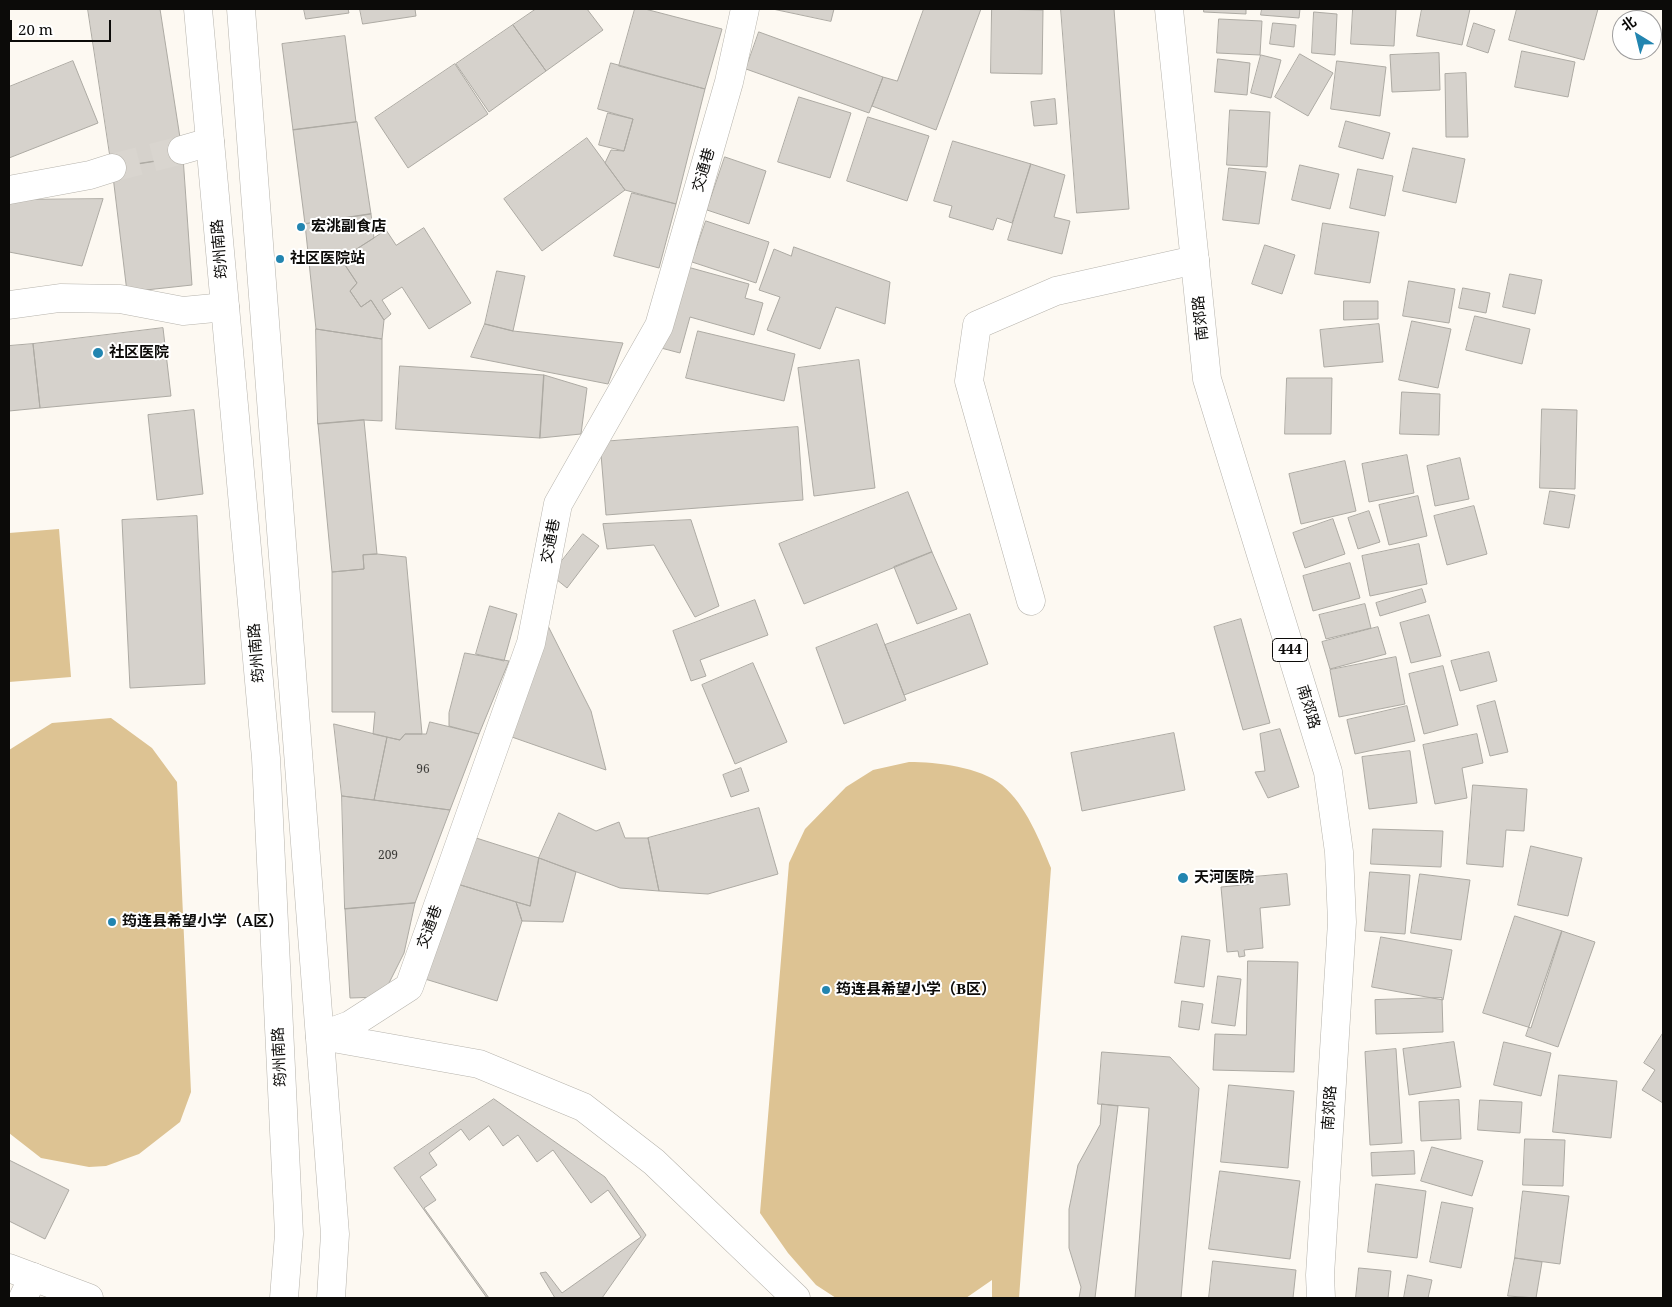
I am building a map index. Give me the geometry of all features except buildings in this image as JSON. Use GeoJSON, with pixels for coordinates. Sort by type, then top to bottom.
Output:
{"type":"FeatureCollection","features":[{"type":"Feature","properties":{"kind":"main road","name":"筠州南路"},"geometry":{"type":"LineString","coordinates":[[198,9],[266,758],[289,1234],[284,1298]]}},
{"type":"Feature","properties":{"kind":"main road"},"geometry":{"type":"LineString","coordinates":[[241,9],[335,1234],[331,1298]]}},
{"type":"Feature","properties":{"kind":"main road","name":"交通巷"},"geometry":{"type":"LineString","coordinates":[[320,1036],[350,1025],[409,987],[531,643],[558,504],[658,326],[729,82],[745,9]]}},
{"type":"Feature","properties":{"kind":"main road","name":"南郊路"},"geometry":{"type":"LineString","coordinates":[[1169,9],[1207,379],[1328,772],[1339,852],[1342,922],[1320,1266],[1322,1298]]}},
{"type":"Feature","properties":{"kind":"main road"},"geometry":{"type":"LineString","coordinates":[[182,150],[210,142]]}},
{"type":"Feature","properties":{"kind":"main road"},"geometry":{"type":"LineString","coordinates":[[9,190],[90,175],[112,168]]}},
{"type":"Feature","properties":{"kind":"main road"},"geometry":{"type":"LineString","coordinates":[[1031,601],[969,381],[977,325],[1056,291],[1195,260]]}},
{"type":"Feature","properties":{"kind":"main road"},"geometry":{"type":"LineString","coordinates":[[9,304],[60,298],[120,300],[183,311],[225,307]]}},
{"type":"Feature","properties":{"kind":"main road"},"geometry":{"type":"LineString","coordinates":[[320,1036],[479,1064],[583,1106],[654,1162],[796,1298]]}},
{"type":"Feature","properties":{"kind":"main road"},"geometry":{"type":"LineString","coordinates":[[22,1281],[90,1298]]}},
{"type":"Feature","properties":{"kind":"shaded area"},"geometry":{"type":"Polygon","coordinates":[[[59,529],[71,677],[9,682],[9,533],[59,529]]]}},
{"type":"Feature","properties":{"kind":"shaded area"},"geometry":{"type":"Polygon","coordinates":[[[111,718],[152,748],[177,782],[191,1092],[180,1122],[139,1154],[106,1166],[89,1167],[41,1158],[9,1133],[9,750],[52,723],[111,718]]]}},
{"type":"Feature","properties":{"kind":"shaded area"},"geometry":{"type":"Polygon","coordinates":[[[909,762],[958,767],[982,774],[1002,785],[1011,793],[1025,813],[1051,868],[1019,1298],[992,1298],[992,1280],[966,1298],[836,1298],[816,1285],[788,1253],[760,1213],[789,863],[805,829],[846,787],[873,770],[909,762]]]}},
{"type":"Feature","properties":{"kind":"tunnel"},"geometry":{"type":"LineString","coordinates":[[112,168],[182,150]]}},
{"type":"Feature","properties":{"kind":"place","name":"宏洮副食店"},"geometry":{"type":"Point","coordinates":[301,227]}},
{"type":"Feature","properties":{"kind":"place","name":"社区医院站"},"geometry":{"type":"Point","coordinates":[280,259]}},
{"type":"Feature","properties":{"kind":"place","name":"社区医院"},"geometry":{"type":"Point","coordinates":[98,353]}},
{"type":"Feature","properties":{"kind":"place","name":"天河医院"},"geometry":{"type":"Point","coordinates":[1183,878]}},
{"type":"Feature","properties":{"kind":"place","name":"筠连县希望小学（A区）"},"geometry":{"type":"Point","coordinates":[112,922]}},
{"type":"Feature","properties":{"kind":"place","name":"筠连县希望小学（B区）"},"geometry":{"type":"Point","coordinates":[826,990]}}]}
